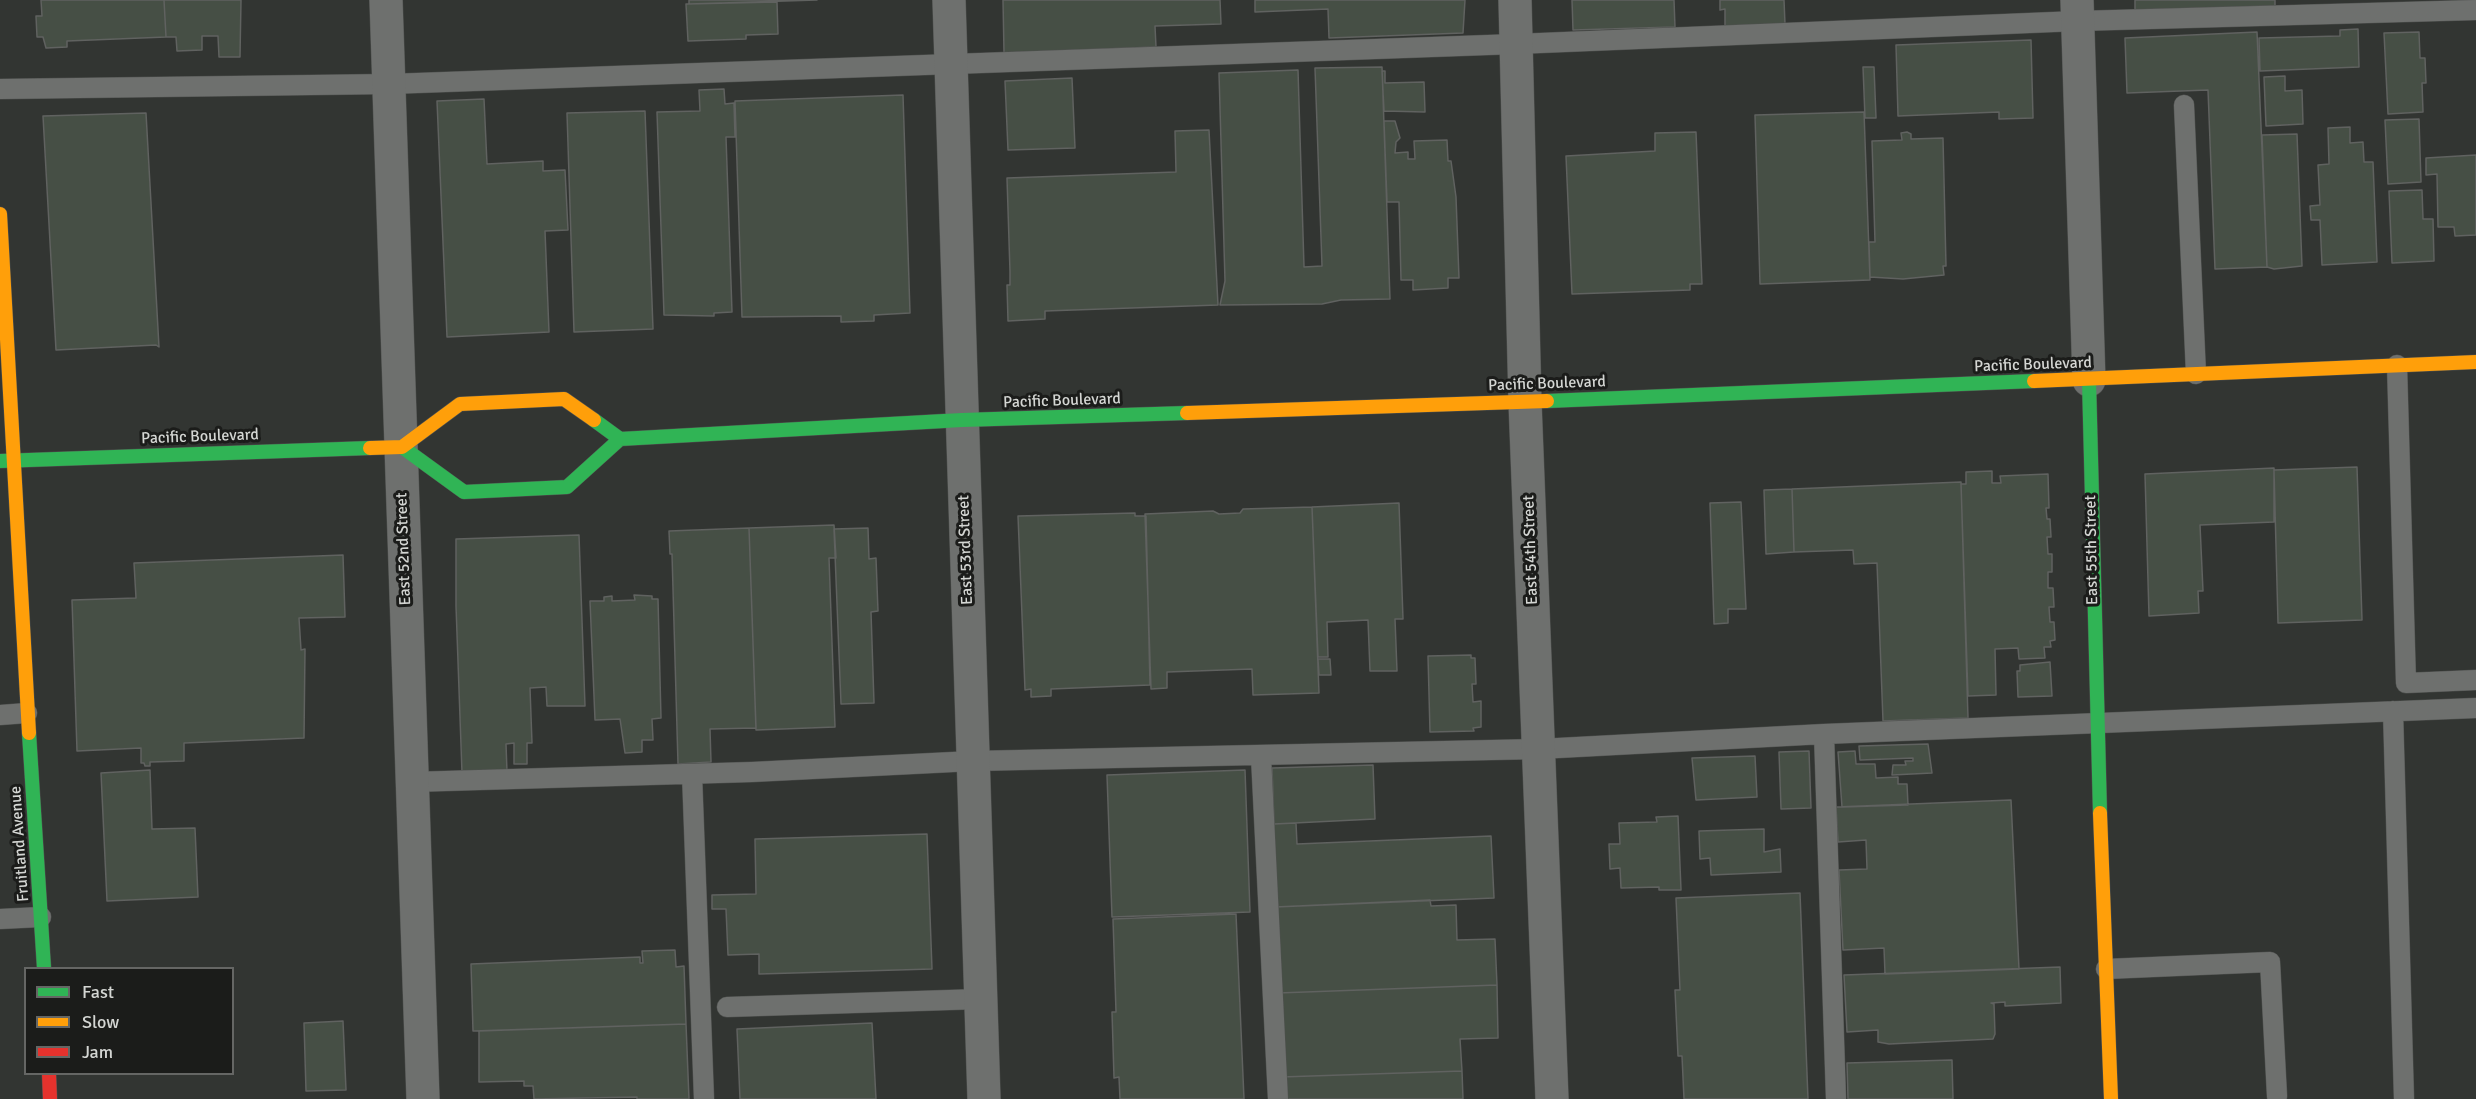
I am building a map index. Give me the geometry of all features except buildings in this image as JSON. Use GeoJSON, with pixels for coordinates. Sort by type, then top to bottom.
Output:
{"type":"FeatureCollection","features":[{"type":"Feature","properties":{"kind":"main road","name":"Fruitland Avenue"},"geometry":{"type":"LineString","coordinates":[[0,213],[6,460],[27,713],[44,967]]}},
{"type":"Feature","properties":{"kind":"main road","name":"Pacific Boulevard"},"geometry":{"type":"LineString","coordinates":[[620,439],[962,420],[1525,402],[2476,363]]}},
{"type":"Feature","properties":{"kind":"main road","name":"East 55th Street"},"geometry":{"type":"LineString","coordinates":[[2089,380],[2096,724],[2112,1099]]}},
{"type":"Feature","properties":{"kind":"main road"},"geometry":{"type":"LineString","coordinates":[[564,399],[620,439],[567,487],[464,492],[402,447],[460,404],[564,399]]}},
{"type":"Feature","properties":{"kind":"main road","name":"Pacific Boulevard"},"geometry":{"type":"LineString","coordinates":[[6,460],[402,447]]}},
{"type":"Feature","properties":{"kind":"main road"},"geometry":{"type":"LineString","coordinates":[[49,1075],[50,1099]]}},
{"type":"Feature","properties":{"kind":"street","name":"East 52nd Street"},"geometry":{"type":"LineString","coordinates":[[386,0],[423,1099]]}},
{"type":"Feature","properties":{"kind":"street","name":"East 53rd Street"},"geometry":{"type":"LineString","coordinates":[[949,0],[984,1099]]}},
{"type":"Feature","properties":{"kind":"street","name":"East 54th Street"},"geometry":{"type":"LineString","coordinates":[[1515,0],[1525,402],[1552,1099]]}},
{"type":"Feature","properties":{"kind":"street","name":"East 55th Street"},"geometry":{"type":"LineString","coordinates":[[2077,10],[2089,380]]}},
{"type":"Feature","properties":{"kind":"lane"},"geometry":{"type":"LineString","coordinates":[[0,89],[389,84],[1516,44],[2077,10],[2476,10]]}},
{"type":"Feature","properties":{"kind":"lane"},"geometry":{"type":"LineString","coordinates":[[2184,105],[2196,374]]}},
{"type":"Feature","properties":{"kind":"lane"},"geometry":{"type":"LineString","coordinates":[[2397,365],[2406,683],[2476,680]]}},
{"type":"Feature","properties":{"kind":"lane"},"geometry":{"type":"LineString","coordinates":[[411,782],[692,774],[973,761],[1261,757],[1539,749],[1824,734],[2476,708]]}},
{"type":"Feature","properties":{"kind":"lane"},"geometry":{"type":"LineString","coordinates":[[2393,711],[2404,1099]]}},
{"type":"Feature","properties":{"kind":"lane"},"geometry":{"type":"LineString","coordinates":[[0,715],[27,713]]}},
{"type":"Feature","properties":{"kind":"lane"},"geometry":{"type":"LineString","coordinates":[[1824,734],[1836,1099]]}},
{"type":"Feature","properties":{"kind":"lane"},"geometry":{"type":"LineString","coordinates":[[1261,757],[1278,1099]]}},
{"type":"Feature","properties":{"kind":"lane"},"geometry":{"type":"LineString","coordinates":[[692,774],[704,1099]]}},
{"type":"Feature","properties":{"kind":"lane"},"geometry":{"type":"LineString","coordinates":[[0,919],[41,917]]}},
{"type":"Feature","properties":{"kind":"lane"},"geometry":{"type":"LineString","coordinates":[[2106,969],[2270,962],[2277,1096]]}},
{"type":"Feature","properties":{"kind":"lane"},"geometry":{"type":"LineString","coordinates":[[727,1007],[981,999]]}},
{"type":"Feature","properties":{"kind":"traffic: fast"},"geometry":{"type":"LineString","coordinates":[[2089,380],[2100,813]]}},
{"type":"Feature","properties":{"kind":"traffic: fast"},"geometry":{"type":"LineString","coordinates":[[1547,401],[2034,381]]}},
{"type":"Feature","properties":{"kind":"traffic: fast"},"geometry":{"type":"LineString","coordinates":[[594,420],[620,439],[962,420],[1187,413]]}},
{"type":"Feature","properties":{"kind":"traffic: fast"},"geometry":{"type":"LineString","coordinates":[[402,447],[464,492],[567,487],[620,439]]}},
{"type":"Feature","properties":{"kind":"traffic: fast"},"geometry":{"type":"LineString","coordinates":[[0,461],[370,448]]}},
{"type":"Feature","properties":{"kind":"traffic: fast"},"geometry":{"type":"LineString","coordinates":[[29,733],[44,967]]}},
{"type":"Feature","properties":{"kind":"traffic: slow"},"geometry":{"type":"LineString","coordinates":[[0,214],[29,733]]}},
{"type":"Feature","properties":{"kind":"traffic: slow"},"geometry":{"type":"LineString","coordinates":[[2034,381],[2476,362]]}},
{"type":"Feature","properties":{"kind":"traffic: slow"},"geometry":{"type":"LineString","coordinates":[[370,448],[402,447],[460,404],[564,399],[594,420]]}},
{"type":"Feature","properties":{"kind":"traffic: slow"},"geometry":{"type":"LineString","coordinates":[[1187,413],[1547,401]]}},
{"type":"Feature","properties":{"kind":"traffic: slow"},"geometry":{"type":"LineString","coordinates":[[2100,813],[2111,1099]]}},
{"type":"Feature","properties":{"kind":"traffic: jam"},"geometry":{"type":"LineString","coordinates":[[49,1075],[50,1099]]}}]}
